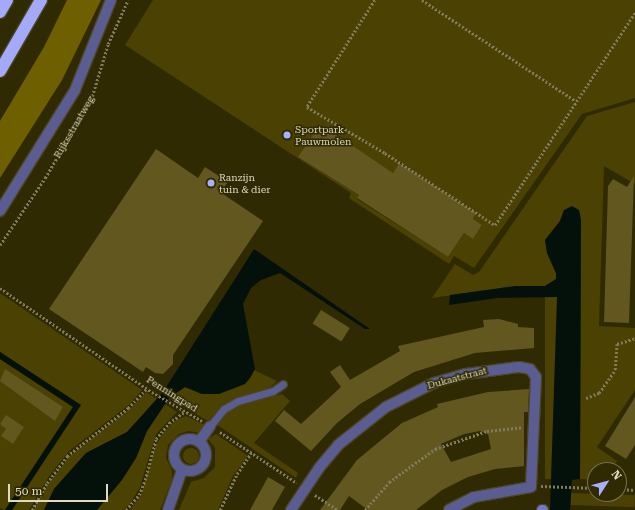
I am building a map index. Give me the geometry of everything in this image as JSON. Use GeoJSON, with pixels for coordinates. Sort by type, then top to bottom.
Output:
{"type":"FeatureCollection","features":[{"type":"Feature","properties":{"kind":"highway"},"geometry":{"type":"LineString","coordinates":[[0,12],[7,0]]}},
{"type":"Feature","properties":{"kind":"highway"},"geometry":{"type":"LineString","coordinates":[[0,72],[41,0]]}},
{"type":"Feature","properties":{"kind":"street","name":"Rijksstraatweg"},"geometry":{"type":"LineString","coordinates":[[0,211],[75,90],[111,0]]}},
{"type":"Feature","properties":{"kind":"street","name":"Dukaatstraat"},"geometry":{"type":"LineString","coordinates":[[291,510],[305,488],[338,445],[386,406],[434,383],[466,374],[498,368],[519,367],[530,369],[536,377],[535,428],[531,487],[474,498],[448,510]]}},
{"type":"Feature","properties":{"kind":"street"},"geometry":{"type":"LineString","coordinates":[[199,442],[210,426]]}},
{"type":"Feature","properties":{"kind":"street"},"geometry":{"type":"LineString","coordinates":[[188,439],[199,442],[205,450],[204,464],[192,472],[182,470],[175,462],[174,450],[178,445],[188,439]]}},
{"type":"Feature","properties":{"kind":"street"},"geometry":{"type":"LineString","coordinates":[[168,510],[182,470]]}},
{"type":"Feature","properties":{"kind":"lane"},"geometry":{"type":"LineString","coordinates":[[210,426],[224,409],[238,402],[273,392],[283,384]]}},
{"type":"Feature","properties":{"kind":"path","name":"Rijksstraatweg"},"geometry":{"type":"LineString","coordinates":[[0,245],[44,178],[91,100],[108,44],[128,0]]}},
{"type":"Feature","properties":{"kind":"path"},"geometry":{"type":"LineString","coordinates":[[375,0],[307,107],[385,153],[495,225],[635,13]]}},
{"type":"Feature","properties":{"kind":"path"},"geometry":{"type":"LineString","coordinates":[[422,0],[576,101]]}},
{"type":"Feature","properties":{"kind":"path","name":"Penningpad"},"geometry":{"type":"LineString","coordinates":[[0,288],[152,392],[210,426],[338,510]]}},
{"type":"Feature","properties":{"kind":"path"},"geometry":{"type":"LineString","coordinates":[[586,398],[599,393],[615,370],[618,344],[635,338]]}},
{"type":"Feature","properties":{"kind":"path"},"geometry":{"type":"LineString","coordinates":[[32,510],[47,483],[67,456],[128,408],[147,388]]}},
{"type":"Feature","properties":{"kind":"path"},"geometry":{"type":"LineString","coordinates":[[126,510],[139,495],[145,480],[156,439],[170,423],[185,412]]}},
{"type":"Feature","properties":{"kind":"path"},"geometry":{"type":"LineString","coordinates":[[365,510],[389,482],[435,450],[487,431],[535,428]]}},
{"type":"Feature","properties":{"kind":"path"},"geometry":{"type":"LineString","coordinates":[[220,510],[237,474],[251,453]]}},
{"type":"Feature","properties":{"kind":"path"},"geometry":{"type":"LineString","coordinates":[[542,486],[587,488]]}},
{"type":"Feature","properties":{"kind":"shaded area"},"geometry":{"type":"Polygon","coordinates":[[[67,0],[101,0],[62,80],[0,178],[0,121],[44,47],[67,0]]]}},
{"type":"Feature","properties":{"kind":"shaded area"},"geometry":{"type":"Polygon","coordinates":[[[153,0],[635,0],[635,98],[582,114],[474,268],[454,256],[449,264],[349,198],[351,193],[125,45],[153,0]],[[320,124],[298,157],[359,195],[357,199],[448,257],[464,233],[473,239],[482,225],[473,219],[476,213],[399,163],[393,173],[343,142],[344,139],[320,124]]]}},
{"type":"Feature","properties":{"kind":"shaded area"},"geometry":{"type":"Polygon","coordinates":[[[635,102],[635,184],[604,166],[599,326],[635,328],[635,390],[597,447],[617,461],[587,462],[587,479],[580,479],[581,220],[564,210],[560,221],[545,240],[547,253],[556,273],[556,279],[545,286],[516,286],[432,298],[455,264],[473,275],[479,272],[587,116],[635,102]]]}},
{"type":"Feature","properties":{"kind":"shaded area"},"geometry":{"type":"Polygon","coordinates":[[[572,206],[579,210],[581,220],[580,479],[572,480],[570,510],[550,510],[557,297],[497,298],[449,305],[450,295],[516,286],[545,286],[556,279],[556,273],[547,253],[545,240],[560,221],[564,210],[572,206]]]}},
{"type":"Feature","properties":{"kind":"shaded area"},"geometry":{"type":"Polygon","coordinates":[[[254,249],[370,329],[365,329],[280,273],[261,280],[251,288],[243,304],[255,369],[245,384],[219,394],[202,394],[185,387],[169,398],[147,431],[136,458],[122,480],[97,510],[44,510],[54,489],[86,453],[127,432],[163,392],[254,249]]]}},
{"type":"Feature","properties":{"kind":"shaded area"},"geometry":{"type":"Polygon","coordinates":[[[0,293],[142,390],[130,404],[69,451],[49,476],[29,510],[12,510],[80,405],[0,352],[0,293]]]}},
{"type":"Feature","properties":{"kind":"shaded area"},"geometry":{"type":"Polygon","coordinates":[[[545,297],[557,297],[557,479],[545,479],[545,297]]]}},
{"type":"Feature","properties":{"kind":"shaded area"},"geometry":{"type":"Polygon","coordinates":[[[0,352],[81,405],[12,510],[5,510],[73,407],[0,359],[0,352]]]}},
{"type":"Feature","properties":{"kind":"shaded area"},"geometry":{"type":"Polygon","coordinates":[[[0,359],[73,407],[5,510],[0,508],[0,359]]]}},
{"type":"Feature","properties":{"kind":"shaded area"},"geometry":{"type":"Polygon","coordinates":[[[254,370],[277,381],[271,387],[223,405],[208,421],[169,398],[185,387],[202,394],[250,378],[254,370]]]}},
{"type":"Feature","properties":{"kind":"shaded area"},"geometry":{"type":"Polygon","coordinates":[[[146,392],[177,412],[156,434],[140,487],[130,504],[123,510],[97,510],[136,458],[147,431],[164,406],[156,401],[127,432],[86,453],[54,489],[44,510],[33,510],[47,485],[71,455],[132,407],[146,392]]]}},
{"type":"Feature","properties":{"kind":"shaded area"},"geometry":{"type":"Polygon","coordinates":[[[282,394],[290,401],[254,443],[298,473],[296,478],[216,424],[225,414],[243,404],[282,394]]]}},
{"type":"Feature","properties":{"kind":"shaded area"},"geometry":{"type":"Polygon","coordinates":[[[186,416],[205,425],[200,433],[188,431],[179,434],[168,445],[166,458],[172,471],[172,480],[160,510],[130,510],[141,495],[155,447],[163,433],[176,420],[186,416]]]}},
{"type":"Feature","properties":{"kind":"shaded area"},"geometry":{"type":"Polygon","coordinates":[[[216,434],[248,456],[233,476],[218,510],[179,510],[191,482],[204,478],[215,467],[215,448],[208,439],[216,434]]]}},
{"type":"Feature","properties":{"kind":"shaded area"},"geometry":{"type":"Polygon","coordinates":[[[191,448],[198,453],[199,456],[194,463],[191,464],[184,459],[183,456],[188,449],[191,448]]]}},
{"type":"Feature","properties":{"kind":"shaded area"},"geometry":{"type":"Polygon","coordinates":[[[571,493],[587,494],[587,502],[627,502],[627,495],[635,495],[635,507],[571,505],[571,493]]]}},
{"type":"Feature","properties":{"kind":"building"},"geometry":{"type":"Polygon","coordinates":[[[320,124],[393,173],[399,163],[476,213],[473,219],[482,225],[473,239],[464,233],[448,257],[357,198],[359,195],[298,157],[320,124]]]}},
{"type":"Feature","properties":{"kind":"building"},"geometry":{"type":"Polygon","coordinates":[[[156,149],[198,178],[205,167],[228,182],[220,192],[263,221],[173,355],[173,364],[163,374],[155,373],[146,367],[143,372],[49,309],[156,149]]]}},
{"type":"Feature","properties":{"kind":"building"},"geometry":{"type":"Polygon","coordinates":[[[634,176],[629,323],[604,322],[608,186],[613,179],[627,187],[634,176]]]}},
{"type":"Feature","properties":{"kind":"building"},"geometry":{"type":"Polygon","coordinates":[[[321,310],[350,328],[341,342],[313,324],[321,310]]]}},
{"type":"Feature","properties":{"kind":"building"},"geometry":{"type":"Polygon","coordinates":[[[499,319],[518,324],[518,327],[534,328],[534,348],[475,353],[414,372],[360,404],[337,423],[311,451],[275,421],[284,410],[301,424],[341,387],[330,372],[340,365],[350,380],[400,351],[398,346],[484,327],[483,320],[499,319]]]}},
{"type":"Feature","properties":{"kind":"building"},"geometry":{"type":"Polygon","coordinates":[[[5,369],[63,407],[55,421],[0,381],[5,369]]]}},
{"type":"Feature","properties":{"kind":"building"},"geometry":{"type":"Polygon","coordinates":[[[529,389],[528,412],[524,412],[524,466],[495,469],[468,477],[442,490],[416,510],[368,510],[349,496],[340,510],[320,510],[357,460],[402,423],[438,407],[437,404],[488,392],[529,389]],[[480,431],[464,434],[441,444],[451,462],[491,449],[488,434],[480,431]]]}},
{"type":"Feature","properties":{"kind":"building"},"geometry":{"type":"Polygon","coordinates":[[[635,397],[635,445],[626,459],[605,446],[635,397]]]}},
{"type":"Feature","properties":{"kind":"building"},"geometry":{"type":"Polygon","coordinates":[[[6,415],[24,427],[13,444],[1,436],[6,429],[0,424],[6,415]]]}},
{"type":"Feature","properties":{"kind":"building"},"geometry":{"type":"Polygon","coordinates":[[[268,477],[285,487],[272,510],[250,510],[268,477]]]}},
{"type":"Feature","properties":{"kind":"place","name":"Sportpark Pauwmolen"},"geometry":{"type":"Point","coordinates":[287,135]}},
{"type":"Feature","properties":{"kind":"place","name":"Ranzijn tuin & dier"},"geometry":{"type":"Point","coordinates":[211,183]}}]}
